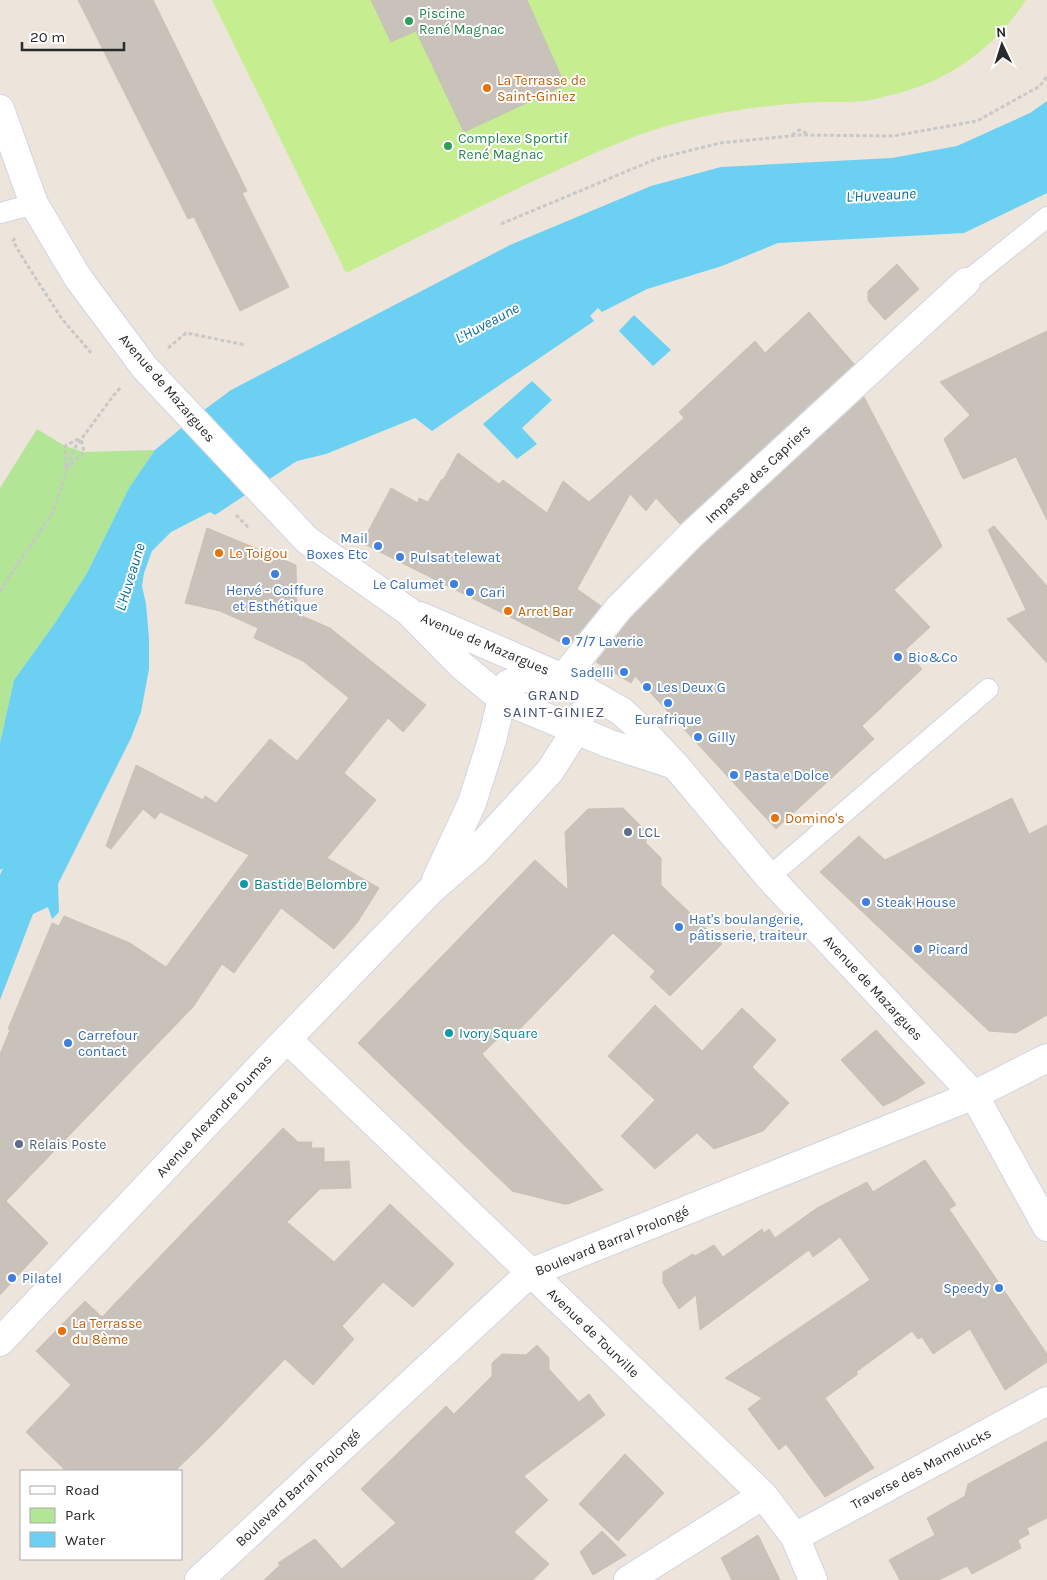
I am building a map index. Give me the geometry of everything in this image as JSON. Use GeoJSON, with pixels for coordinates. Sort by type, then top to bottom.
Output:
{"type":"FeatureCollection","features":[{"type":"Feature","properties":{"kind":"street","name":"Avenue de Mazargues"},"geometry":{"type":"LineString","coordinates":[[0,109],[8,158],[78,278],[145,368],[307,540],[408,611],[461,665],[502,699],[610,744],[675,765]]}},
{"type":"Feature","properties":{"kind":"street","name":"Impasse des Capriers"},"geometry":{"type":"LineString","coordinates":[[563,678],[619,608],[691,535],[966,282]]}},
{"type":"Feature","properties":{"kind":"street","name":"Avenue de Mazargues"},"geometry":{"type":"LineString","coordinates":[[408,611],[563,678],[621,711],[642,730],[675,765],[769,877],[974,1095],[1047,1226]]}},
{"type":"Feature","properties":{"kind":"street","name":"Avenue de Mazargues"},"geometry":{"type":"LineString","coordinates":[[502,699],[508,684],[524,678],[563,678]]}},
{"type":"Feature","properties":{"kind":"street","name":"Avenue de Mazargues"},"geometry":{"type":"LineString","coordinates":[[563,678],[582,716],[576,730]]}},
{"type":"Feature","properties":{"kind":"street","name":"Avenue Alexandre Dumas"},"geometry":{"type":"LineString","coordinates":[[431,890],[472,803],[492,740],[502,699]]}},
{"type":"Feature","properties":{"kind":"street","name":"Avenue Alexandre Dumas"},"geometry":{"type":"LineString","coordinates":[[0,1342],[431,890],[476,851],[550,771],[576,730]]}},
{"type":"Feature","properties":{"kind":"street","name":"Avenue de Tourville"},"geometry":{"type":"LineString","coordinates":[[288,1039],[530,1274],[763,1496],[795,1536],[813,1580]]}},
{"type":"Feature","properties":{"kind":"street","name":"Boulevard Barral Prolongé"},"geometry":{"type":"LineString","coordinates":[[198,1580],[530,1274],[974,1095],[1047,1058]]}},
{"type":"Feature","properties":{"kind":"street","name":"Traverse des Mamelucks"},"geometry":{"type":"LineString","coordinates":[[795,1536],[1047,1401]]}},
{"type":"Feature","properties":{"kind":"street"},"geometry":{"type":"LineString","coordinates":[[628,1580],[763,1496]]}},
{"type":"Feature","properties":{"kind":"lane"},"geometry":{"type":"LineString","coordinates":[[0,213],[34,204]]}},
{"type":"Feature","properties":{"kind":"lane"},"geometry":{"type":"LineString","coordinates":[[966,282],[1047,217]]}},
{"type":"Feature","properties":{"kind":"lane"},"geometry":{"type":"LineString","coordinates":[[769,877],[988,689]]}},
{"type":"Feature","properties":{"kind":"path"},"geometry":{"type":"LineString","coordinates":[[501,224],[656,159],[720,143],[789,136],[799,130],[812,135],[894,136],[977,121],[1040,86],[1047,76]]}},
{"type":"Feature","properties":{"kind":"path"},"geometry":{"type":"LineString","coordinates":[[186,334],[246,345]]}},
{"type":"Feature","properties":{"kind":"path"},"geometry":{"type":"LineString","coordinates":[[0,591],[53,512],[74,449],[112,396]]}},
{"type":"Feature","properties":{"kind":"path"},"geometry":{"type":"LineString","coordinates":[[66,470],[65,446],[81,438]]}},
{"type":"Feature","properties":{"kind":"path"},"geometry":{"type":"LineString","coordinates":[[66,470],[84,452],[81,438]]}},
{"type":"Feature","properties":{"kind":"green space","name":"Complexe Sportif René Magnac"},"geometry":{"type":"Polygon","coordinates":[[[212,0],[1026,0],[999,34],[983,49],[966,62],[929,83],[868,100],[809,102],[760,107],[719,113],[659,128],[614,145],[542,177],[346,273],[212,0]]]}},
{"type":"Feature","properties":{"kind":"green space"},"geometry":{"type":"Polygon","coordinates":[[[37,429],[65,446],[84,452],[155,450],[129,488],[87,573],[55,623],[14,680],[0,743],[0,488],[37,429]]]}},
{"type":"Feature","properties":{"kind":"water","name":"L'Huveaune"},"geometry":{"type":"Polygon","coordinates":[[[1047,101],[1047,193],[964,233],[778,243],[722,266],[647,289],[602,312],[598,308],[590,316],[594,321],[432,431],[415,418],[326,454],[297,461],[215,515],[210,512],[171,532],[152,551],[144,573],[142,586],[146,604],[149,638],[149,669],[141,712],[131,738],[58,884],[59,912],[52,919],[48,907],[33,914],[0,1000],[0,875],[3,868],[0,870],[0,743],[14,680],[55,623],[87,573],[129,488],[155,450],[231,390],[510,245],[651,186],[721,167],[892,158],[957,146],[1030,113],[1047,101]]]}},
{"type":"Feature","properties":{"kind":"water"},"geometry":{"type":"Polygon","coordinates":[[[634,315],[671,350],[653,366],[619,331],[634,315]]]}},
{"type":"Feature","properties":{"kind":"water"},"geometry":{"type":"Polygon","coordinates":[[[532,381],[552,400],[522,428],[537,444],[517,459],[483,424],[532,381]]]}},
{"type":"Feature","properties":{"kind":"building"},"geometry":{"type":"Polygon","coordinates":[[[78,0],[153,0],[247,191],[242,193],[289,287],[240,311],[194,217],[188,219],[78,0]]]}},
{"type":"Feature","properties":{"kind":"building"},"geometry":{"type":"Polygon","coordinates":[[[371,0],[527,0],[565,85],[464,132],[416,31],[391,42],[371,0]]]}},
{"type":"Feature","properties":{"kind":"building"},"geometry":{"type":"Polygon","coordinates":[[[897,264],[919,289],[885,320],[868,301],[868,291],[897,264]]]}},
{"type":"Feature","properties":{"kind":"building"},"geometry":{"type":"Polygon","coordinates":[[[809,312],[854,364],[680,524],[656,498],[646,511],[630,494],[577,589],[601,606],[568,646],[362,543],[391,488],[418,503],[419,498],[428,502],[458,453],[499,484],[503,480],[547,513],[563,481],[589,502],[684,418],[679,412],[755,341],[765,353],[809,312]]]}},
{"type":"Feature","properties":{"kind":"building"},"geometry":{"type":"Polygon","coordinates":[[[1047,331],[1047,520],[1016,457],[963,479],[944,439],[970,415],[940,382],[1047,331]]]}},
{"type":"Feature","properties":{"kind":"building"},"geometry":{"type":"Polygon","coordinates":[[[864,397],[942,546],[894,590],[930,627],[905,650],[922,669],[862,726],[874,739],[776,829],[635,676],[631,683],[596,662],[631,618],[702,546],[864,397]]]}},
{"type":"Feature","properties":{"kind":"building"},"geometry":{"type":"Polygon","coordinates":[[[994,526],[1047,586],[1047,663],[1007,619],[1026,610],[988,530],[994,526]]]}},
{"type":"Feature","properties":{"kind":"building"},"geometry":{"type":"Polygon","coordinates":[[[207,528],[296,565],[297,614],[330,628],[426,705],[403,732],[388,718],[344,773],[376,800],[327,858],[379,888],[357,923],[334,949],[281,908],[234,973],[222,964],[193,1007],[6,1201],[48,1243],[0,1295],[0,1054],[10,1030],[8,1029],[52,923],[59,926],[64,916],[130,943],[166,967],[249,855],[160,812],[155,819],[143,809],[111,849],[106,846],[136,765],[203,800],[205,796],[216,803],[270,739],[297,761],[349,698],[303,661],[254,638],[258,628],[220,611],[185,603],[207,528]]]}},
{"type":"Feature","properties":{"kind":"building"},"geometry":{"type":"Polygon","coordinates":[[[1012,798],[1029,834],[1047,825],[1047,1015],[1016,1033],[989,1031],[820,872],[859,836],[885,860],[1012,798]]]}},
{"type":"Feature","properties":{"kind":"building","name":"Ivory Square"},"geometry":{"type":"Polygon","coordinates":[[[623,808],[646,831],[646,843],[661,858],[661,885],[722,944],[670,996],[650,977],[655,971],[613,933],[515,1034],[509,1028],[482,1054],[603,1190],[564,1204],[512,1191],[358,1043],[535,860],[568,890],[565,832],[588,809],[623,808]]]}},
{"type":"Feature","properties":{"kind":"building"},"geometry":{"type":"Polygon","coordinates":[[[655,1005],[702,1051],[742,1008],[776,1040],[752,1067],[789,1103],[763,1131],[714,1149],[697,1133],[655,1169],[621,1136],[655,1100],[608,1056],[655,1005]]]}},
{"type":"Feature","properties":{"kind":"building"},"geometry":{"type":"Polygon","coordinates":[[[876,1030],[925,1083],[883,1106],[841,1060],[876,1030]]]}},
{"type":"Feature","properties":{"kind":"building"},"geometry":{"type":"Polygon","coordinates":[[[283,1128],[298,1142],[312,1142],[311,1148],[324,1148],[324,1162],[349,1161],[351,1188],[320,1189],[287,1222],[334,1262],[390,1204],[454,1264],[413,1307],[383,1282],[342,1326],[354,1339],[313,1385],[285,1359],[176,1470],[65,1470],[26,1432],[71,1385],[36,1351],[85,1301],[102,1317],[283,1128]]]}},
{"type":"Feature","properties":{"kind":"building"},"geometry":{"type":"Polygon","coordinates":[[[925,1160],[956,1205],[949,1209],[1047,1354],[1047,1362],[1005,1390],[970,1329],[933,1354],[922,1337],[918,1339],[912,1331],[856,1372],[858,1374],[825,1398],[874,1468],[825,1497],[786,1444],[779,1450],[748,1409],[762,1398],[725,1378],[870,1280],[840,1237],[813,1257],[809,1250],[700,1330],[696,1295],[679,1309],[663,1283],[663,1272],[693,1254],[695,1256],[714,1245],[723,1257],[762,1229],[764,1233],[769,1229],[775,1238],[817,1208],[867,1182],[873,1192],[925,1160]]]}},
{"type":"Feature","properties":{"kind":"building"},"geometry":{"type":"Polygon","coordinates":[[[537,1345],[549,1358],[549,1369],[579,1402],[589,1394],[605,1415],[524,1476],[548,1500],[514,1532],[549,1564],[533,1580],[264,1580],[280,1565],[278,1563],[315,1539],[342,1569],[396,1523],[361,1489],[446,1406],[454,1414],[492,1376],[492,1363],[502,1354],[526,1355],[537,1345]]]}},
{"type":"Feature","properties":{"kind":"building"},"geometry":{"type":"Polygon","coordinates":[[[1047,1441],[1047,1518],[1027,1528],[1029,1534],[1018,1540],[1021,1548],[972,1574],[967,1566],[939,1580],[900,1580],[889,1560],[935,1535],[927,1518],[965,1496],[968,1484],[1047,1441]]]}},
{"type":"Feature","properties":{"kind":"building"},"geometry":{"type":"Polygon","coordinates":[[[625,1454],[664,1493],[618,1541],[579,1504],[625,1454]]]}},
{"type":"Feature","properties":{"kind":"building"},"geometry":{"type":"Polygon","coordinates":[[[602,1531],[626,1555],[593,1575],[580,1552],[602,1531]]]}},
{"type":"Feature","properties":{"kind":"building"},"geometry":{"type":"Polygon","coordinates":[[[758,1535],[780,1580],[732,1580],[721,1558],[758,1535]]]}},
{"type":"Feature","properties":{"kind":"place","name":"Piscine René Magnac"},"geometry":{"type":"Point","coordinates":[409,21]}},
{"type":"Feature","properties":{"kind":"place","name":"La Terrasse de Saint-Giniez"},"geometry":{"type":"Point","coordinates":[487,88]}},
{"type":"Feature","properties":{"kind":"place","name":"Complexe Sportif René Magnac"},"geometry":{"type":"Point","coordinates":[448,146]}},
{"type":"Feature","properties":{"kind":"place","name":"Mail Boxes Etc"},"geometry":{"type":"Point","coordinates":[378,546]}},
{"type":"Feature","properties":{"kind":"place","name":"Le Toigou"},"geometry":{"type":"Point","coordinates":[219,553]}},
{"type":"Feature","properties":{"kind":"place","name":"Pulsat telewat"},"geometry":{"type":"Point","coordinates":[400,557]}},
{"type":"Feature","properties":{"kind":"place","name":"Hervé - Coiffure et Esthétique"},"geometry":{"type":"Point","coordinates":[275,574]}},
{"type":"Feature","properties":{"kind":"place","name":"Le Calumet"},"geometry":{"type":"Point","coordinates":[454,584]}},
{"type":"Feature","properties":{"kind":"place","name":"Cari"},"geometry":{"type":"Point","coordinates":[470,592]}},
{"type":"Feature","properties":{"kind":"place","name":"Arret Bar"},"geometry":{"type":"Point","coordinates":[508,611]}},
{"type":"Feature","properties":{"kind":"place","name":"7/7 Laverie"},"geometry":{"type":"Point","coordinates":[566,641]}},
{"type":"Feature","properties":{"kind":"place","name":"Bio&Co"},"geometry":{"type":"Point","coordinates":[898,657]}},
{"type":"Feature","properties":{"kind":"place","name":"Sadelli"},"geometry":{"type":"Point","coordinates":[624,672]}},
{"type":"Feature","properties":{"kind":"place","name":"Les Deux G"},"geometry":{"type":"Point","coordinates":[647,687]}},
{"type":"Feature","properties":{"kind":"place","name":"Eurafrique"},"geometry":{"type":"Point","coordinates":[668,703]}},
{"type":"Feature","properties":{"kind":"place","name":"Gilly"},"geometry":{"type":"Point","coordinates":[698,737]}},
{"type":"Feature","properties":{"kind":"place","name":"Pasta e Dolce"},"geometry":{"type":"Point","coordinates":[734,775]}},
{"type":"Feature","properties":{"kind":"place","name":"Domino's"},"geometry":{"type":"Point","coordinates":[775,818]}},
{"type":"Feature","properties":{"kind":"place","name":"LCL"},"geometry":{"type":"Point","coordinates":[628,832]}},
{"type":"Feature","properties":{"kind":"place","name":"Bastide Belombre"},"geometry":{"type":"Point","coordinates":[244,884]}},
{"type":"Feature","properties":{"kind":"place","name":"Steak House"},"geometry":{"type":"Point","coordinates":[866,902]}},
{"type":"Feature","properties":{"kind":"place","name":"Hat's boulangerie, pâtisserie, traiteur"},"geometry":{"type":"Point","coordinates":[679,927]}},
{"type":"Feature","properties":{"kind":"place","name":"Picard"},"geometry":{"type":"Point","coordinates":[918,949]}},
{"type":"Feature","properties":{"kind":"place","name":"Ivory Square"},"geometry":{"type":"Point","coordinates":[449,1033]}},
{"type":"Feature","properties":{"kind":"place","name":"Carrefour contact"},"geometry":{"type":"Point","coordinates":[68,1043]}},
{"type":"Feature","properties":{"kind":"place","name":"Relais Poste"},"geometry":{"type":"Point","coordinates":[19,1144]}},
{"type":"Feature","properties":{"kind":"place","name":"Pilatel"},"geometry":{"type":"Point","coordinates":[12,1278]}},
{"type":"Feature","properties":{"kind":"place","name":"Speedy"},"geometry":{"type":"Point","coordinates":[999,1288]}},
{"type":"Feature","properties":{"kind":"place","name":"La Terrasse du 8ème"},"geometry":{"type":"Point","coordinates":[62,1331]}},
{"type":"Feature","properties":{"kind":"district","name":"GRAND SAINT-GINIEZ"},"geometry":{"type":"Point","coordinates":[554,704]}}]}
